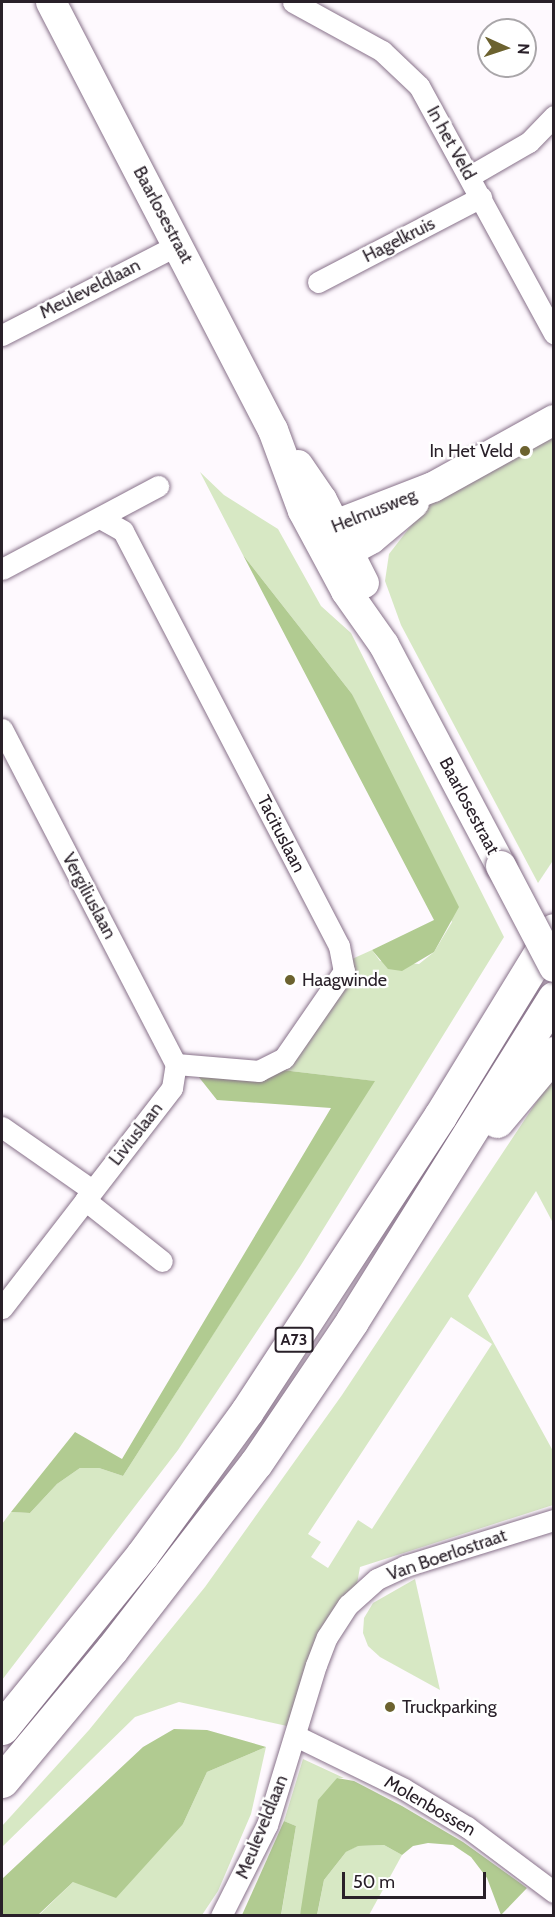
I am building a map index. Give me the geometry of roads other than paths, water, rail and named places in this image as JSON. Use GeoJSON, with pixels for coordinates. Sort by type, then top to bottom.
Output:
{"type":"FeatureCollection","features":[{"type":"Feature","properties":{"kind":"highway","name":"A73"},"geometry":{"type":"LineString","coordinates":[[2,1728],[142,1555],[247,1411],[440,1116],[554,930]]}},
{"type":"Feature","properties":{"kind":"highway","name":"A73"},"geometry":{"type":"LineString","coordinates":[[2,1781],[119,1641],[249,1472],[417,1217],[554,998]]}},
{"type":"Feature","properties":{"kind":"highway","name":"A73"},"geometry":{"type":"LineString","coordinates":[[417,1217],[554,1053]]}},
{"type":"Feature","properties":{"kind":"street","name":"Baarlosestraat"},"geometry":{"type":"LineString","coordinates":[[51,2],[179,244],[273,430],[303,511],[333,543],[384,645],[554,968]]}},
{"type":"Feature","properties":{"kind":"street","name":"In het Veld"},"geometry":{"type":"LineString","coordinates":[[293,2],[382,51],[419,86],[554,334]]}},
{"type":"Feature","properties":{"kind":"street"},"geometry":{"type":"LineString","coordinates":[[470,176],[529,142],[554,116]]}},
{"type":"Feature","properties":{"kind":"street","name":"Hagelkruis"},"geometry":{"type":"LineString","coordinates":[[318,282],[480,198]]}},
{"type":"Feature","properties":{"kind":"street","name":"Meuleveldlaan"},"geometry":{"type":"LineString","coordinates":[[2,335],[179,244]]}},
{"type":"Feature","properties":{"kind":"street","name":"Helmusweg"},"geometry":{"type":"LineString","coordinates":[[333,543],[371,539],[432,487],[554,420]]}},
{"type":"Feature","properties":{"kind":"street"},"geometry":{"type":"LineString","coordinates":[[2,569],[158,486]]}},
{"type":"Feature","properties":{"kind":"street","name":"Tacituslaan"},"geometry":{"type":"LineString","coordinates":[[100,518],[123,531],[339,946],[344,971],[284,1058],[259,1071],[176,1064]]}},
{"type":"Feature","properties":{"kind":"street","name":"Vergiliuslaan"},"geometry":{"type":"LineString","coordinates":[[2,729],[176,1064]]}},
{"type":"Feature","properties":{"kind":"street","name":"Liviuslaan"},"geometry":{"type":"LineString","coordinates":[[2,1308],[172,1088],[176,1064]]}},
{"type":"Feature","properties":{"kind":"street"},"geometry":{"type":"LineString","coordinates":[[2,1127],[89,1196],[162,1261]]}},
{"type":"Feature","properties":{"kind":"street","name":"Van Boerlostraat"},"geometry":{"type":"LineString","coordinates":[[296,1736],[327,1637],[348,1605],[377,1579],[405,1566],[554,1520]]}},
{"type":"Feature","properties":{"kind":"street","name":"Meuleveldlaan"},"geometry":{"type":"LineString","coordinates":[[221,1916],[267,1825],[296,1736]]}},
{"type":"Feature","properties":{"kind":"street","name":"Molenbossen"},"geometry":{"type":"LineString","coordinates":[[296,1736],[404,1789],[449,1816],[518,1862],[554,1892]]}},
{"type":"Feature","properties":{"kind":"place","name":"In Het Veld"},"geometry":{"type":"Point","coordinates":[525,451]}},
{"type":"Feature","properties":{"kind":"place","name":"Haagwinde"},"geometry":{"type":"Point","coordinates":[290,980]}},
{"type":"Feature","properties":{"kind":"place","name":"Truckparking"},"geometry":{"type":"Point","coordinates":[390,1707]}}]}
